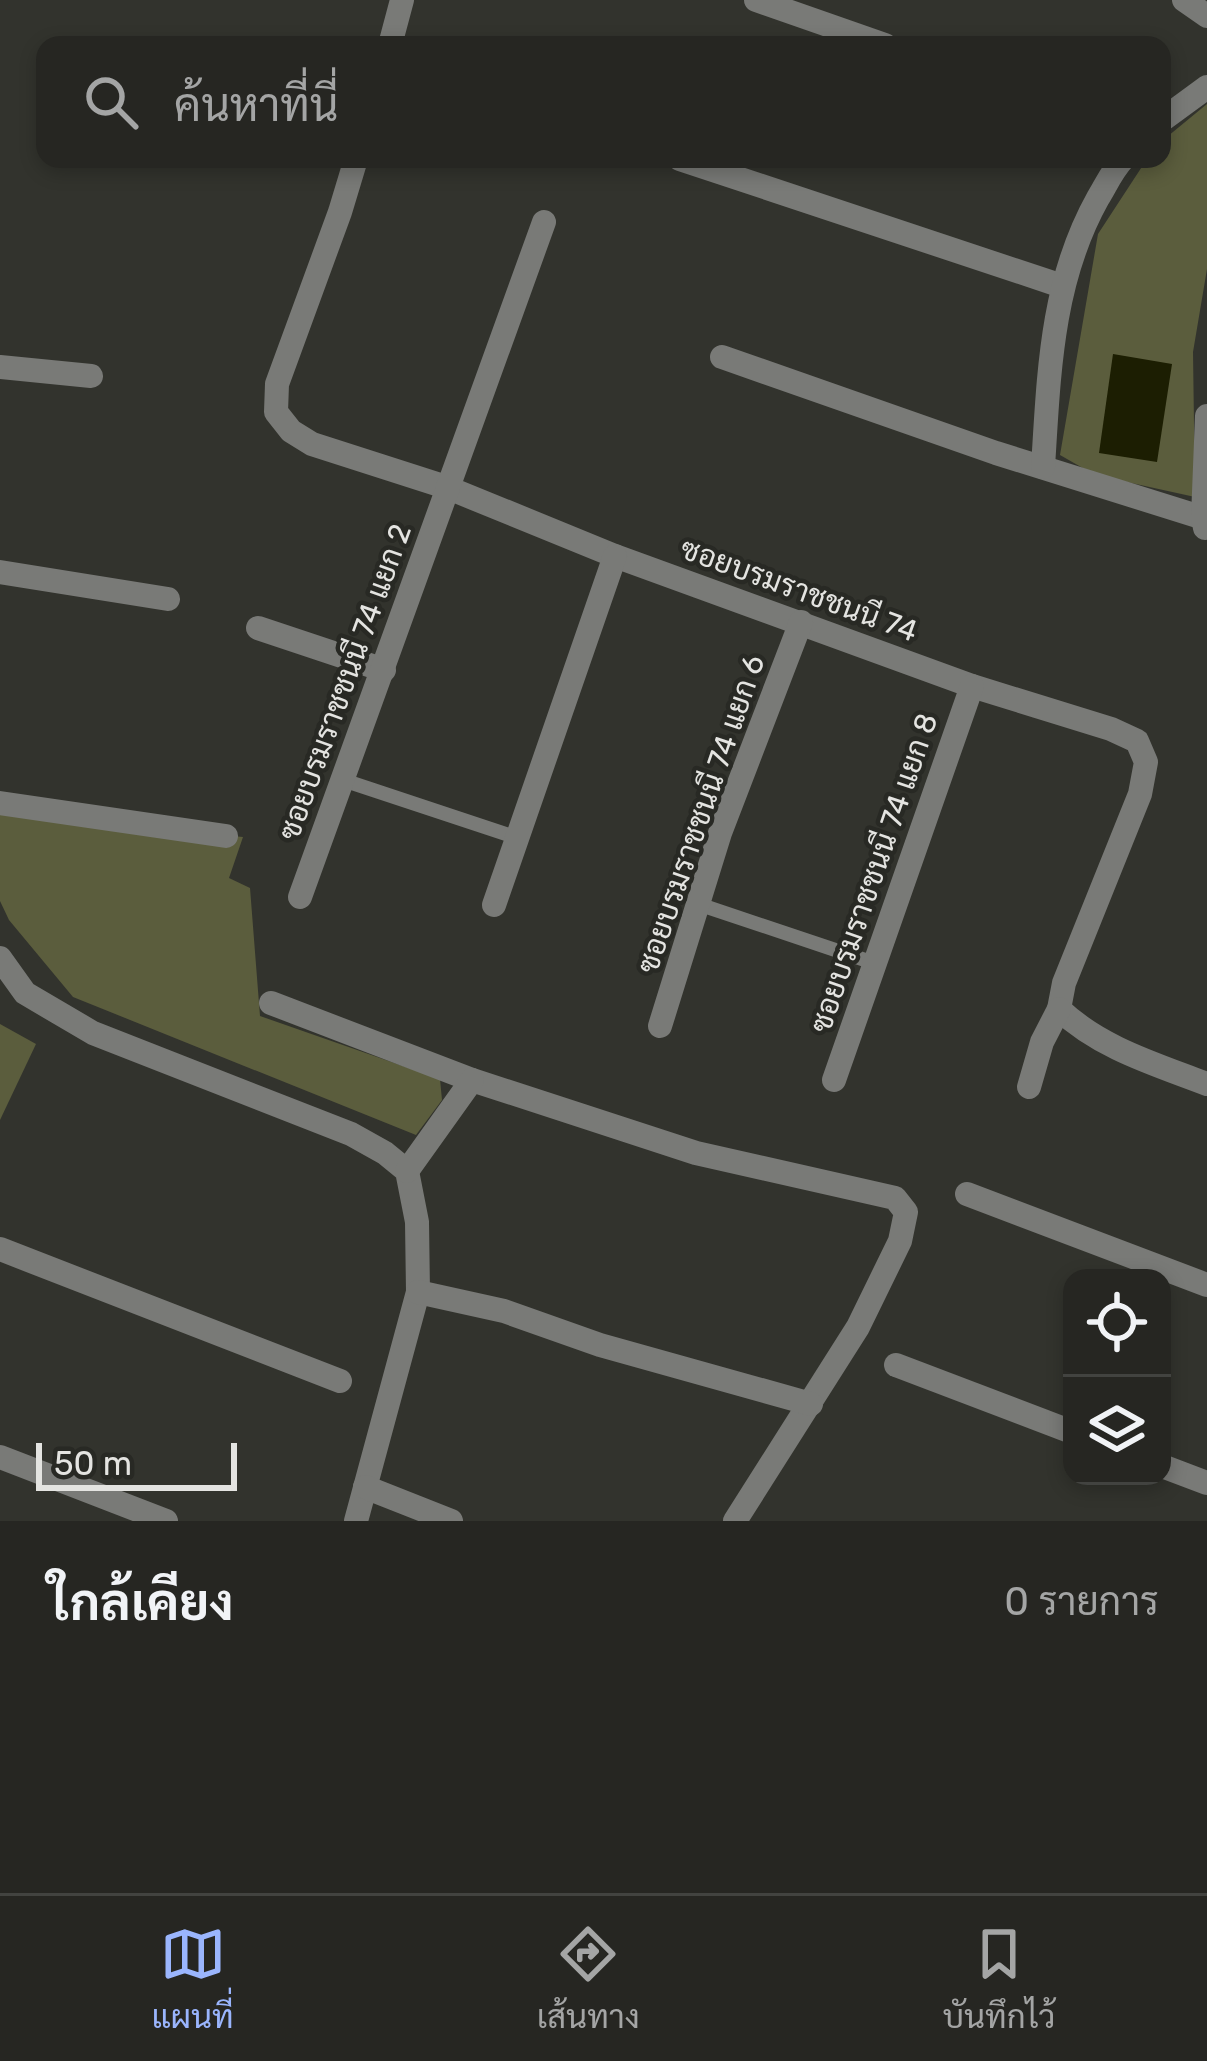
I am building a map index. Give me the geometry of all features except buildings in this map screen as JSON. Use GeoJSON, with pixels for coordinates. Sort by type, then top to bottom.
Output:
{"type":"FeatureCollection","features":[{"type":"Feature","properties":{"kind":"street"},"geometry":{"type":"LineString","coordinates":[[392,36],[403,0]]}},
{"type":"Feature","properties":{"kind":"street"},"geometry":{"type":"LineString","coordinates":[[756,0],[859,36]]}},
{"type":"Feature","properties":{"kind":"street"},"geometry":{"type":"LineString","coordinates":[[1184,0],[1207,16]]}},
{"type":"Feature","properties":{"kind":"street"},"geometry":{"type":"LineString","coordinates":[[1171,113],[1207,87]]}},
{"type":"Feature","properties":{"kind":"street","name":"ซอยบรมราชชนนี 74"},"geometry":{"type":"LineString","coordinates":[[353,168],[277,384],[276,412],[291,430],[312,444],[446,487],[615,556],[1137,741],[1146,762],[1140,794],[1064,982],[1059,1009],[1042,1042],[1028,1087]]}},
{"type":"Feature","properties":{"kind":"street"},"geometry":{"type":"LineString","coordinates":[[707,168],[1062,286]]}},
{"type":"Feature","properties":{"kind":"street"},"geometry":{"type":"LineString","coordinates":[[1043,467],[1049,362],[1062,286],[1081,229],[1113,168]]}},
{"type":"Feature","properties":{"kind":"street","name":"ซอยบรมราชชนนี 74 แยก 2"},"geometry":{"type":"LineString","coordinates":[[300,897],[544,222]]}},
{"type":"Feature","properties":{"kind":"street"},"geometry":{"type":"LineString","coordinates":[[722,357],[1206,524],[1207,416]]}},
{"type":"Feature","properties":{"kind":"street"},"geometry":{"type":"LineString","coordinates":[[0,367],[91,376]]}},
{"type":"Feature","properties":{"kind":"street"},"geometry":{"type":"LineString","coordinates":[[494,905],[615,556]]}},
{"type":"Feature","properties":{"kind":"street"},"geometry":{"type":"LineString","coordinates":[[0,572],[168,599]]}},
{"type":"Feature","properties":{"kind":"street","name":"ซอยบรมราชชนนี 74 แยก 6"},"geometry":{"type":"LineString","coordinates":[[660,1026],[720,832],[801,622]]}},
{"type":"Feature","properties":{"kind":"street"},"geometry":{"type":"LineString","coordinates":[[258,628],[384,670]]}},
{"type":"Feature","properties":{"kind":"street","name":"ซอยบรมราชชนนี 74 แยก 8"},"geometry":{"type":"LineString","coordinates":[[834,1080],[972,686]]}},
{"type":"Feature","properties":{"kind":"street"},"geometry":{"type":"LineString","coordinates":[[0,803],[226,836]]}},
{"type":"Feature","properties":{"kind":"street"},"geometry":{"type":"LineString","coordinates":[[0,958],[12,993],[93,1033],[351,1134],[407,1171],[417,1222],[418,1292],[356,1521]]}},
{"type":"Feature","properties":{"kind":"street"},"geometry":{"type":"LineString","coordinates":[[271,1003],[472,1080],[696,1154],[895,1198],[906,1212],[900,1241],[858,1327],[735,1521]]}},
{"type":"Feature","properties":{"kind":"street"},"geometry":{"type":"LineString","coordinates":[[1059,1009],[1079,1028],[1115,1048],[1207,1084]]}},
{"type":"Feature","properties":{"kind":"street"},"geometry":{"type":"LineString","coordinates":[[407,1171],[472,1080]]}},
{"type":"Feature","properties":{"kind":"street"},"geometry":{"type":"LineString","coordinates":[[967,1194],[1133,1268],[1207,1285]]}},
{"type":"Feature","properties":{"kind":"street"},"geometry":{"type":"LineString","coordinates":[[0,1249],[340,1381]]}},
{"type":"Feature","properties":{"kind":"street"},"geometry":{"type":"LineString","coordinates":[[418,1292],[504,1311],[600,1345],[811,1404]]}},
{"type":"Feature","properties":{"kind":"street"},"geometry":{"type":"LineString","coordinates":[[896,1365],[1063,1425]]}},
{"type":"Feature","properties":{"kind":"street"},"geometry":{"type":"LineString","coordinates":[[0,1457],[166,1521]]}},
{"type":"Feature","properties":{"kind":"street"},"geometry":{"type":"LineString","coordinates":[[1171,1469],[1207,1483]]}},
{"type":"Feature","properties":{"kind":"street"},"geometry":{"type":"LineString","coordinates":[[365,1487],[451,1521]]}},
{"type":"Feature","properties":{"kind":"lane"},"geometry":{"type":"LineString","coordinates":[[343,780],[518,838]]}},
{"type":"Feature","properties":{"kind":"lane"},"geometry":{"type":"LineString","coordinates":[[698,904],[874,963]]}},
{"type":"Feature","properties":{"kind":"shaded area"},"geometry":{"type":"Polygon","coordinates":[[[1207,104],[1207,269],[1193,352],[1195,497],[1095,475],[1060,455],[1098,234],[1141,168],[1171,168],[1171,134],[1207,104]]]}},
{"type":"Feature","properties":{"kind":"shaded area"},"geometry":{"type":"Polygon","coordinates":[[[1113,354],[1172,364],[1157,462],[1099,453],[1113,354]]]}},
{"type":"Feature","properties":{"kind":"shaded area"},"geometry":{"type":"Polygon","coordinates":[[[0,813],[243,837],[229,878],[250,888],[260,1016],[440,1079],[442,1100],[416,1135],[73,997],[9,920],[0,901],[0,813]]]}},
{"type":"Feature","properties":{"kind":"shaded area"},"geometry":{"type":"Polygon","coordinates":[[[0,1024],[36,1044],[0,1120],[0,1024]]]}}]}
